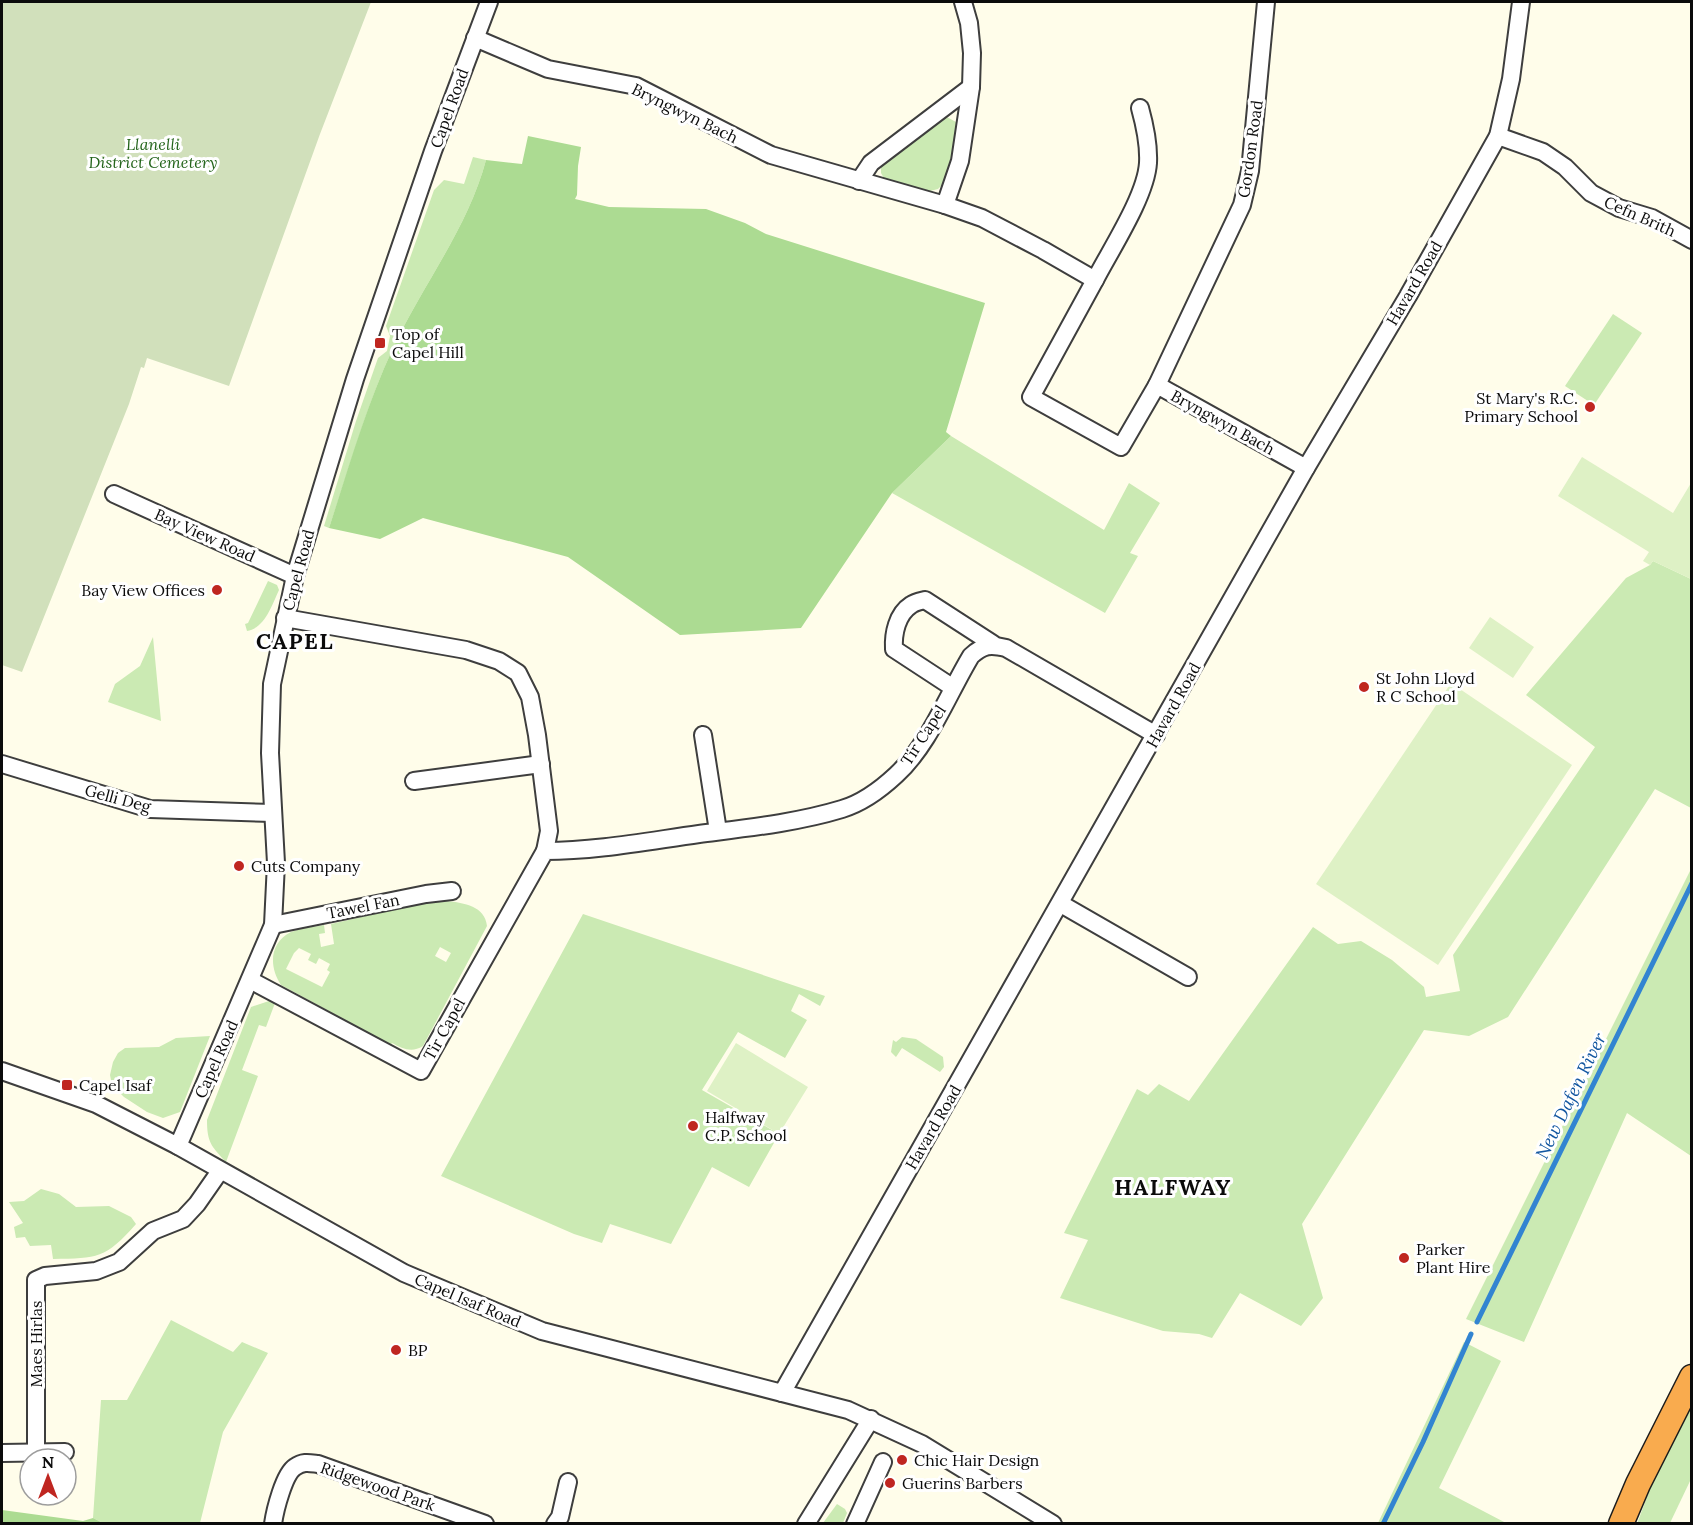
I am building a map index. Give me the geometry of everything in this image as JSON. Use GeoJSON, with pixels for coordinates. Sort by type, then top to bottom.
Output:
{"type":"FeatureCollection","features":[{"type":"Feature","properties":{"kind":"highway"},"geometry":{"type":"LineString","coordinates":[[1622,1524],[1638,1484],[1692,1377]]}},
{"type":"Feature","properties":{"kind":"street","name":"Capel Road"},"geometry":{"type":"LineString","coordinates":[[178,1146],[273,925],[276,864],[270,753],[272,684],[295,576],[358,369],[433,151],[489,2]]}},
{"type":"Feature","properties":{"kind":"street"},"geometry":{"type":"LineString","coordinates":[[945,205],[960,161],[971,87],[972,53],[969,23],[963,2]]}},
{"type":"Feature","properties":{"kind":"street","name":"Gordon Road"},"geometry":{"type":"LineString","coordinates":[[1157,385],[1242,206],[1250,171],[1266,2]]}},
{"type":"Feature","properties":{"kind":"street","name":"Havard Road"},"geometry":{"type":"LineString","coordinates":[[782,1393],[1306,468],[1408,296],[1498,136],[1511,80],[1521,2]]}},
{"type":"Feature","properties":{"kind":"street","name":"Bryngwyn Bach"},"geometry":{"type":"LineString","coordinates":[[475,38],[548,69],[636,86],[771,155],[945,205],[982,219],[1095,280]]}},
{"type":"Feature","properties":{"kind":"street"},"geometry":{"type":"LineString","coordinates":[[859,182],[871,163],[971,87]]}},
{"type":"Feature","properties":{"kind":"street","name":"Bryngwyn Bach"},"geometry":{"type":"LineString","coordinates":[[1140,108],[1147,135],[1148,164],[1142,192],[1031,397],[1121,447],[1157,385],[1306,468]]}},
{"type":"Feature","properties":{"kind":"street","name":"Cefn Brith"},"geometry":{"type":"LineString","coordinates":[[1498,136],[1543,152],[1565,167],[1591,192],[1619,208],[1652,218],[1692,240]]}},
{"type":"Feature","properties":{"kind":"street","name":"Bay View Road"},"geometry":{"type":"LineString","coordinates":[[114,494],[295,576]]}},
{"type":"Feature","properties":{"kind":"street"},"geometry":{"type":"LineString","coordinates":[[952,687],[894,649],[893,636],[899,618],[910,605],[925,600],[993,644],[1006,648],[1156,735]]}},
{"type":"Feature","properties":{"kind":"street","name":"Tir Capel"},"geometry":{"type":"LineString","coordinates":[[250,980],[421,1071],[545,851],[549,831],[530,696],[518,673],[499,661],[466,650],[285,618]]}},
{"type":"Feature","properties":{"kind":"street","name":"Tir Capel"},"geometry":{"type":"LineString","coordinates":[[545,851],[573,851],[718,831],[806,818],[844,809],[869,797],[897,774],[917,750],[971,656],[981,647],[993,644]]}},
{"type":"Feature","properties":{"kind":"street"},"geometry":{"type":"LineString","coordinates":[[702,735],[718,831]]}},
{"type":"Feature","properties":{"kind":"street","name":"Gelli Deg"},"geometry":{"type":"LineString","coordinates":[[2,764],[150,809],[273,813]]}},
{"type":"Feature","properties":{"kind":"street"},"geometry":{"type":"LineString","coordinates":[[414,781],[541,764]]}},
{"type":"Feature","properties":{"kind":"street","name":"Tawel Fan"},"geometry":{"type":"LineString","coordinates":[[273,925],[426,894],[453,891]]}},
{"type":"Feature","properties":{"kind":"street"},"geometry":{"type":"LineString","coordinates":[[1061,904],[1188,976]]}},
{"type":"Feature","properties":{"kind":"street","name":"Capel Isaf Road"},"geometry":{"type":"LineString","coordinates":[[2,1071],[96,1104],[178,1146],[404,1273],[533,1327],[582,1342],[848,1410],[922,1444],[1053,1524]]}},
{"type":"Feature","properties":{"kind":"street","name":"Maes Hirlas"},"geometry":{"type":"LineString","coordinates":[[36,1447],[36,1280],[45,1276],[96,1271],[119,1262],[153,1232],[183,1219],[197,1204],[220,1171]]}},
{"type":"Feature","properties":{"kind":"street"},"geometry":{"type":"LineString","coordinates":[[807,1524],[871,1419]]}},
{"type":"Feature","properties":{"kind":"street"},"geometry":{"type":"LineString","coordinates":[[2,1453],[18,1453]]}},
{"type":"Feature","properties":{"kind":"street","name":"Ridgewood Park"},"geometry":{"type":"LineString","coordinates":[[273,1524],[287,1478],[294,1467],[305,1462],[318,1464],[485,1524]]}},
{"type":"Feature","properties":{"kind":"street"},"geometry":{"type":"LineString","coordinates":[[854,1514],[883,1462]]}},
{"type":"Feature","properties":{"kind":"street"},"geometry":{"type":"LineString","coordinates":[[555,1524],[560,1517],[568,1482]]}},
{"type":"Feature","properties":{"kind":"green space","name":"Llanelli District Cemetery"},"geometry":{"type":"Polygon","coordinates":[[[2,2],[371,2],[320,134],[229,386],[147,358],[144,368],[141,367],[129,404],[22,672],[2,665],[2,2]]]}},
{"type":"Feature","properties":{"kind":"green space"},"geometry":{"type":"Polygon","coordinates":[[[945,116],[956,122],[958,130],[946,181],[938,189],[926,192],[886,182],[881,173],[881,163],[945,116]]]}},
{"type":"Feature","properties":{"kind":"green space"},"geometry":{"type":"Polygon","coordinates":[[[528,136],[581,147],[575,199],[609,207],[706,209],[745,223],[766,234],[985,303],[946,432],[951,436],[892,493],[801,628],[680,635],[568,557],[423,518],[380,539],[329,528],[358,437],[383,370],[405,324],[457,232],[478,185],[486,160],[522,164],[528,136]]]}},
{"type":"Feature","properties":{"kind":"green space"},"geometry":{"type":"Polygon","coordinates":[[[473,157],[486,160],[478,185],[457,232],[405,324],[383,370],[366,414],[329,528],[324,526],[356,421],[378,358],[387,351],[390,336],[386,326],[434,190],[444,180],[464,184],[473,157]]]}},
{"type":"Feature","properties":{"kind":"green space"},"geometry":{"type":"Polygon","coordinates":[[[1613,314],[1642,333],[1594,405],[1565,386],[1613,314]]]}},
{"type":"Feature","properties":{"kind":"green space"},"geometry":{"type":"Polygon","coordinates":[[[951,436],[1104,530],[1129,483],[1160,503],[1130,553],[1138,556],[1105,613],[892,493],[951,436]]]}},
{"type":"Feature","properties":{"kind":"green space"},"geometry":{"type":"Polygon","coordinates":[[[1582,457],[1673,513],[1691,483],[1691,579],[1653,561],[1650,565],[1643,561],[1649,552],[1558,496],[1582,457]]]}},
{"type":"Feature","properties":{"kind":"green space"},"geometry":{"type":"Polygon","coordinates":[[[1653,561],[1691,579],[1691,808],[1655,789],[1508,1017],[1469,1036],[1424,1030],[1302,1224],[1323,1298],[1301,1326],[1240,1293],[1212,1338],[1199,1334],[1163,1331],[1060,1298],[1088,1240],[1064,1233],[1137,1089],[1148,1095],[1159,1084],[1189,1101],[1313,927],[1338,944],[1361,941],[1392,960],[1424,987],[1426,997],[1460,991],[1453,955],[1595,747],[1526,695],[1626,578],[1653,561]]]}},
{"type":"Feature","properties":{"kind":"green space"},"geometry":{"type":"Polygon","coordinates":[[[268,581],[277,585],[279,590],[263,621],[247,631],[245,624],[248,623],[268,581]]]}},
{"type":"Feature","properties":{"kind":"green space"},"geometry":{"type":"Polygon","coordinates":[[[1490,617],[1534,647],[1513,678],[1469,648],[1490,617]]]}},
{"type":"Feature","properties":{"kind":"green space"},"geometry":{"type":"Polygon","coordinates":[[[153,637],[161,721],[108,702],[115,684],[140,666],[153,637]]]}},
{"type":"Feature","properties":{"kind":"green space"},"geometry":{"type":"Polygon","coordinates":[[[1451,683],[1572,765],[1438,965],[1316,884],[1451,683]]]}},
{"type":"Feature","properties":{"kind":"green space"},"geometry":{"type":"Polygon","coordinates":[[[1691,869],[1691,1156],[1627,1113],[1524,1342],[1466,1319],[1691,869]]]}},
{"type":"Feature","properties":{"kind":"green space"},"geometry":{"type":"Polygon","coordinates":[[[447,901],[467,905],[482,914],[487,926],[423,1046],[411,1050],[392,1043],[391,1045],[281,985],[277,978],[273,963],[275,949],[278,942],[291,932],[324,925],[325,933],[319,934],[321,947],[334,944],[331,924],[414,905],[447,901]],[[440,947],[435,956],[446,962],[451,953],[440,947]],[[299,948],[286,969],[322,987],[330,972],[327,970],[330,964],[319,958],[316,964],[308,960],[311,954],[299,948]]]}},
{"type":"Feature","properties":{"kind":"green space","name":"Halfway C.P. School"},"geometry":{"type":"Polygon","coordinates":[[[583,914],[825,996],[820,1006],[799,994],[791,1011],[807,1020],[785,1058],[738,1032],[702,1090],[779,1134],[749,1187],[712,1167],[671,1244],[610,1224],[602,1243],[574,1234],[441,1176],[583,914]]]}},
{"type":"Feature","properties":{"kind":"green space"},"geometry":{"type":"Polygon","coordinates":[[[269,1001],[275,1003],[266,1027],[259,1025],[242,1070],[258,1076],[226,1162],[211,1143],[207,1120],[251,1007],[269,1001]]]}},
{"type":"Feature","properties":{"kind":"green space"},"geometry":{"type":"Polygon","coordinates":[[[210,1036],[180,1112],[163,1118],[147,1112],[124,1097],[112,1085],[110,1075],[113,1062],[118,1053],[125,1048],[159,1047],[176,1038],[210,1036]]]}},
{"type":"Feature","properties":{"kind":"green space"},"geometry":{"type":"Polygon","coordinates":[[[902,1037],[916,1039],[943,1057],[944,1067],[940,1072],[902,1048],[896,1057],[891,1052],[893,1040],[896,1042],[902,1037]]]}},
{"type":"Feature","properties":{"kind":"green space"},"geometry":{"type":"Polygon","coordinates":[[[736,1043],[808,1087],[779,1134],[707,1091],[736,1043]]]}},
{"type":"Feature","properties":{"kind":"green space"},"geometry":{"type":"Polygon","coordinates":[[[41,1189],[59,1194],[76,1207],[109,1206],[131,1217],[136,1224],[116,1244],[100,1254],[91,1257],[53,1259],[51,1245],[30,1246],[25,1237],[16,1238],[14,1227],[23,1223],[9,1202],[24,1201],[41,1189]]]}},
{"type":"Feature","properties":{"kind":"green space"},"geometry":{"type":"Polygon","coordinates":[[[171,1320],[233,1352],[242,1342],[268,1353],[223,1432],[200,1523],[103,1523],[93,1518],[101,1400],[127,1400],[171,1320]]]}},
{"type":"Feature","properties":{"kind":"green space"},"geometry":{"type":"Polygon","coordinates":[[[1464,1342],[1501,1361],[1439,1488],[1506,1523],[1378,1523],[1464,1342]]]}},
{"type":"Feature","properties":{"kind":"green space"},"geometry":{"type":"Polygon","coordinates":[[[1691,1394],[1691,1479],[1670,1523],[1637,1524],[1667,1442],[1691,1394]]]}},
{"type":"Feature","properties":{"kind":"green space"},"geometry":{"type":"Polygon","coordinates":[[[837,1504],[847,1513],[843,1523],[823,1523],[837,1504]]]}},
{"type":"Feature","properties":{"kind":"green space"},"geometry":{"type":"Polygon","coordinates":[[[2,1510],[83,1521],[93,1518],[103,1523],[2,1523],[2,1510]]]}},
{"type":"Feature","properties":{"kind":"waterway","name":"New Dafen River"},"geometry":{"type":"LineString","coordinates":[[1477,1322],[1692,883]]}},
{"type":"Feature","properties":{"kind":"waterway","name":"New Dafen River"},"geometry":{"type":"LineString","coordinates":[[1383,1524],[1423,1442],[1471,1334]]}},
{"type":"Feature","properties":{"kind":"place","name":"Top of Capel Hill"},"geometry":{"type":"Point","coordinates":[380,343]}},
{"type":"Feature","properties":{"kind":"place","name":"St Mary's R.C. Primary School"},"geometry":{"type":"Point","coordinates":[1590,407]}},
{"type":"Feature","properties":{"kind":"place","name":"Bay View Offices"},"geometry":{"type":"Point","coordinates":[217,590]}},
{"type":"Feature","properties":{"kind":"place","name":"St John Lloyd R C School"},"geometry":{"type":"Point","coordinates":[1364,687]}},
{"type":"Feature","properties":{"kind":"place","name":"Cuts Company"},"geometry":{"type":"Point","coordinates":[239,866]}},
{"type":"Feature","properties":{"kind":"place","name":"Capel Isaf"},"geometry":{"type":"Point","coordinates":[67,1085]}},
{"type":"Feature","properties":{"kind":"place","name":"Halfway C.P. School"},"geometry":{"type":"Point","coordinates":[693,1126]}},
{"type":"Feature","properties":{"kind":"place","name":"Parker Plant Hire"},"geometry":{"type":"Point","coordinates":[1404,1258]}},
{"type":"Feature","properties":{"kind":"place","name":"BP"},"geometry":{"type":"Point","coordinates":[396,1350]}},
{"type":"Feature","properties":{"kind":"place","name":"Chic Hair Design"},"geometry":{"type":"Point","coordinates":[902,1460]}},
{"type":"Feature","properties":{"kind":"place","name":"Guerins Barbers"},"geometry":{"type":"Point","coordinates":[890,1483]}},
{"type":"Feature","properties":{"kind":"district","name":"CAPEL"},"geometry":{"type":"Point","coordinates":[295,641]}},
{"type":"Feature","properties":{"kind":"district","name":"HALFWAY"},"geometry":{"type":"Point","coordinates":[1173,1187]}}]}
